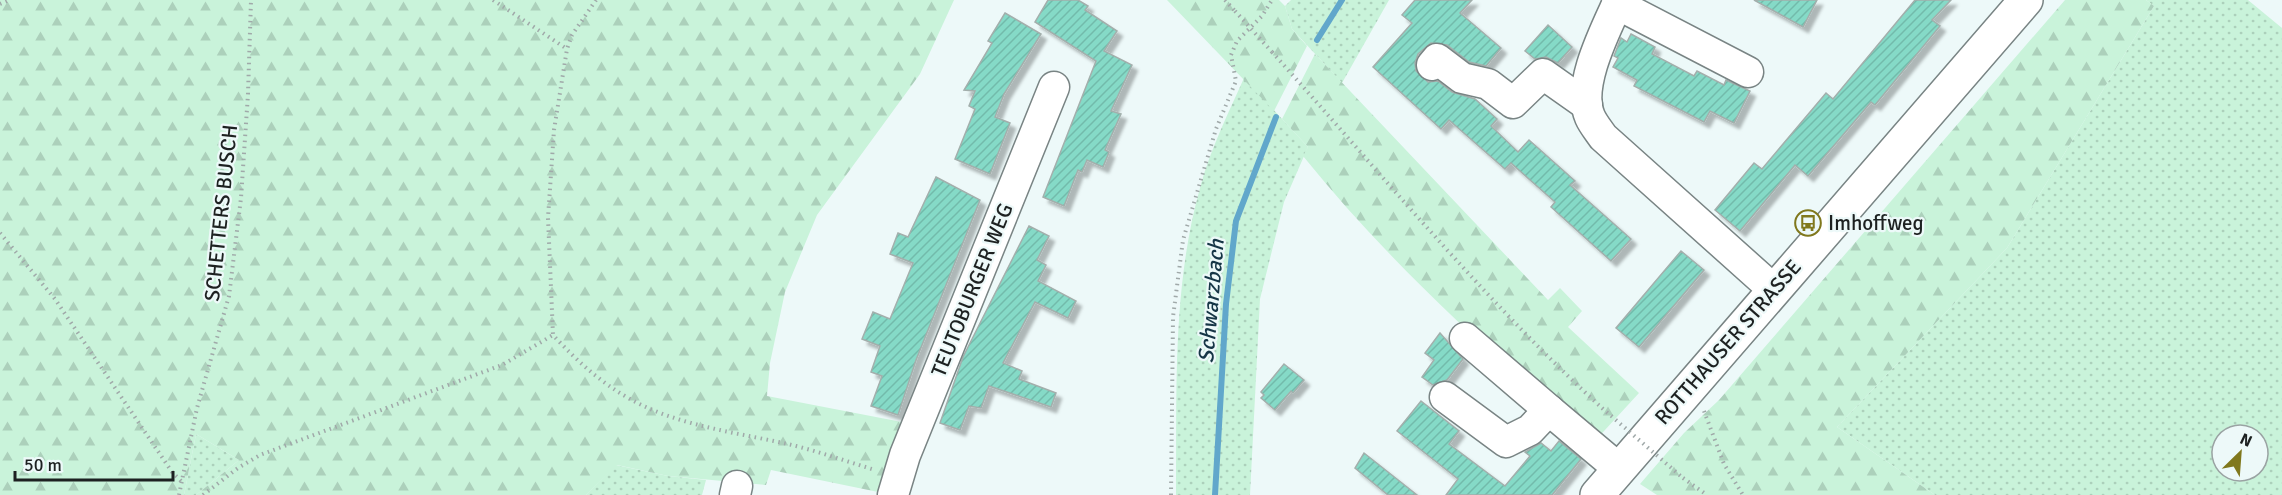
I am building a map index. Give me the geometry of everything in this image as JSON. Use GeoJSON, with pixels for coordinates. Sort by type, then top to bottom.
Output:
{"type":"FeatureCollection","features":[{"type":"Feature","properties":{"kind":"main road","name":"ROTTHAUSER STRASSE"},"geometry":{"type":"LineString","coordinates":[[1597,495],[1618,468],[2026,0]]}},
{"type":"Feature","properties":{"kind":"street"},"geometry":{"type":"LineString","coordinates":[[1748,72],[1618,2],[1589,75],[1587,105],[1589,117],[1603,137],[1774,290]]}},
{"type":"Feature","properties":{"kind":"street"},"geometry":{"type":"LineString","coordinates":[[1432,65],[1437,59],[1462,78],[1488,84],[1513,103],[1543,74],[1587,105]]}},
{"type":"Feature","properties":{"kind":"street","name":"TEUTOBURGER WEG"},"geometry":{"type":"LineString","coordinates":[[896,486],[1054,87]]}},
{"type":"Feature","properties":{"kind":"street"},"geometry":{"type":"LineString","coordinates":[[1465,338],[1618,468]]}},
{"type":"Feature","properties":{"kind":"street"},"geometry":{"type":"LineString","coordinates":[[1446,397],[1506,442],[1530,430],[1548,410]]}},
{"type":"Feature","properties":{"kind":"path"},"geometry":{"type":"LineString","coordinates":[[0,4],[9,0]]}},
{"type":"Feature","properties":{"kind":"path","name":"SCHETTERS BUSCH"},"geometry":{"type":"LineString","coordinates":[[179,495],[197,408],[229,296],[241,198],[249,94],[251,0]]}},
{"type":"Feature","properties":{"kind":"path"},"geometry":{"type":"LineString","coordinates":[[493,0],[567,49]]}},
{"type":"Feature","properties":{"kind":"path"},"geometry":{"type":"LineString","coordinates":[[596,0],[572,35],[567,49],[554,130],[548,218],[553,335],[586,369],[632,400],[709,426],[798,447],[896,486]]}},
{"type":"Feature","properties":{"kind":"path"},"geometry":{"type":"LineString","coordinates":[[1225,0],[1472,275],[1569,378],[1683,478],[1707,495]]}},
{"type":"Feature","properties":{"kind":"path"},"geometry":{"type":"LineString","coordinates":[[1171,495],[1173,317],[1183,240],[1216,129],[1236,81],[1231,55],[1237,41],[1262,16],[1272,0]]}},
{"type":"Feature","properties":{"kind":"path"},"geometry":{"type":"LineString","coordinates":[[0,233],[55,298],[181,482]]}},
{"type":"Feature","properties":{"kind":"path"},"geometry":{"type":"LineString","coordinates":[[203,495],[238,468],[260,456],[502,366],[553,335]]}},
{"type":"Feature","properties":{"kind":"path"},"geometry":{"type":"LineString","coordinates":[[1693,382],[1724,464],[1743,495]]}},
{"type":"Feature","properties":{"kind":"green space"},"geometry":{"type":"Polygon","coordinates":[[[0,0],[954,0],[920,74],[817,215],[785,292],[770,363],[767,396],[907,423],[883,493],[771,470],[766,485],[668,476],[617,465],[586,495],[196,495],[239,460],[196,434],[184,495],[0,495],[0,0]]]}},
{"type":"Feature","properties":{"kind":"green space"},"geometry":{"type":"Polygon","coordinates":[[[1167,0],[1279,0],[1285,6],[1292,29],[1307,46],[1274,111],[1167,0]]]}},
{"type":"Feature","properties":{"kind":"green space"},"geometry":{"type":"Polygon","coordinates":[[[1291,0],[1389,0],[1342,83],[1292,29],[1285,6],[1291,0]]]}},
{"type":"Feature","properties":{"kind":"green space"},"geometry":{"type":"Polygon","coordinates":[[[2065,0],[2146,0],[2154,6],[2007,248],[1837,427],[1935,495],[1657,495],[1640,484],[1684,433],[1719,400],[2065,0]]]}},
{"type":"Feature","properties":{"kind":"green space"},"geometry":{"type":"Polygon","coordinates":[[[2146,0],[2248,0],[2282,28],[2282,495],[1935,495],[1837,427],[2007,248],[2154,6],[2146,0]]]}},
{"type":"Feature","properties":{"kind":"green space"},"geometry":{"type":"Polygon","coordinates":[[[1315,54],[1548,300],[1560,288],[1582,311],[1568,327],[1639,393],[1593,443],[1479,341],[1406,271],[1336,196],[1303,156],[1308,147],[1282,119],[1315,54]]]}},
{"type":"Feature","properties":{"kind":"green space"},"geometry":{"type":"Polygon","coordinates":[[[1244,78],[1308,147],[1284,202],[1260,299],[1250,495],[1176,495],[1180,302],[1191,226],[1209,160],[1244,78]]]}},
{"type":"Feature","properties":{"kind":"green space"},"geometry":{"type":"Polygon","coordinates":[[[196,434],[239,460],[196,495],[184,495],[196,434]]]}},
{"type":"Feature","properties":{"kind":"green space"},"geometry":{"type":"Polygon","coordinates":[[[616,465],[668,476],[706,480],[702,495],[586,495],[616,465]]]}},
{"type":"Feature","properties":{"kind":"building"},"geometry":{"type":"Polygon","coordinates":[[[1048,0],[1078,0],[1088,6],[1085,10],[1117,31],[1104,51],[1132,65],[1111,111],[1121,114],[1105,150],[1109,152],[1103,167],[1087,160],[1082,172],[1078,170],[1064,206],[1043,197],[1096,61],[1035,22],[1048,0]]]}},
{"type":"Feature","properties":{"kind":"building"},"geometry":{"type":"Polygon","coordinates":[[[1415,0],[1472,0],[1460,13],[1501,48],[1486,66],[1469,62],[1447,45],[1431,43],[1418,54],[1415,63],[1416,71],[1428,82],[1438,81],[1452,92],[1475,99],[1497,119],[1491,126],[1518,152],[1529,140],[1575,181],[1570,185],[1631,239],[1611,261],[1551,207],[1555,202],[1511,163],[1505,169],[1449,120],[1441,129],[1373,67],[1412,23],[1402,15],[1415,0]]]}},
{"type":"Feature","properties":{"kind":"building"},"geometry":{"type":"Polygon","coordinates":[[[1754,0],[1817,0],[1803,27],[1754,0]]]}},
{"type":"Feature","properties":{"kind":"building"},"geometry":{"type":"Polygon","coordinates":[[[1915,0],[1951,0],[1932,20],[1940,26],[1875,105],[1871,102],[1808,176],[1795,165],[1740,231],[1715,210],[1754,163],[1762,169],[1826,93],[1833,99],[1915,0]]]}},
{"type":"Feature","properties":{"kind":"building"},"geometry":{"type":"Polygon","coordinates":[[[1005,13],[1041,34],[1004,94],[995,117],[1010,123],[990,174],[955,159],[975,109],[969,106],[975,91],[964,90],[992,43],[988,41],[1005,13]]]}},
{"type":"Feature","properties":{"kind":"building"},"geometry":{"type":"Polygon","coordinates":[[[1548,25],[1572,47],[1558,63],[1546,57],[1535,59],[1525,51],[1548,25]]]}},
{"type":"Feature","properties":{"kind":"building"},"geometry":{"type":"Polygon","coordinates":[[[1631,34],[1655,47],[1652,54],[1694,76],[1697,71],[1724,85],[1726,80],[1750,91],[1734,123],[1710,111],[1704,122],[1634,86],[1637,80],[1613,67],[1618,58],[1614,56],[1621,38],[1627,42],[1631,34]]]}},
{"type":"Feature","properties":{"kind":"building"},"geometry":{"type":"Polygon","coordinates":[[[936,177],[980,200],[916,360],[898,415],[871,406],[882,376],[871,372],[880,346],[862,339],[873,312],[890,319],[913,263],[890,254],[898,233],[908,237],[936,177]]]}},
{"type":"Feature","properties":{"kind":"building"},"geometry":{"type":"Polygon","coordinates":[[[1029,226],[1049,236],[1037,260],[1046,265],[1038,281],[1076,301],[1068,318],[1035,302],[1003,363],[1022,371],[1019,379],[1056,393],[1051,407],[989,386],[981,408],[969,406],[960,430],[940,423],[963,357],[1029,226]]]}},
{"type":"Feature","properties":{"kind":"building"},"geometry":{"type":"Polygon","coordinates":[[[1681,251],[1704,270],[1639,347],[1616,328],[1681,251]]]}},
{"type":"Feature","properties":{"kind":"building"},"geometry":{"type":"Polygon","coordinates":[[[1440,333],[1463,359],[1447,380],[1433,385],[1422,377],[1434,360],[1425,353],[1440,333]]]}},
{"type":"Feature","properties":{"kind":"building"},"geometry":{"type":"Polygon","coordinates":[[[1284,364],[1304,380],[1275,410],[1261,398],[1264,395],[1261,392],[1284,364]]]}},
{"type":"Feature","properties":{"kind":"building"},"geometry":{"type":"Polygon","coordinates":[[[1421,401],[1459,431],[1449,444],[1505,486],[1530,456],[1525,452],[1541,443],[1551,451],[1559,441],[1581,459],[1552,495],[1446,495],[1458,479],[1397,431],[1421,401]]]}},
{"type":"Feature","properties":{"kind":"building"},"geometry":{"type":"Polygon","coordinates":[[[1364,453],[1417,495],[1388,495],[1355,468],[1364,453]]]}},
{"type":"Feature","properties":{"kind":"waterway","name":"Schwarzbach"},"geometry":{"type":"LineString","coordinates":[[1317,40],[1342,0]]}},
{"type":"Feature","properties":{"kind":"waterway","name":"Schwarzbach"},"geometry":{"type":"LineString","coordinates":[[1215,495],[1226,304],[1236,221],[1276,117]]}},
{"type":"Feature","properties":{"kind":"place","name":"Imhoffweg"},"geometry":{"type":"Point","coordinates":[1808,223]}}]}
